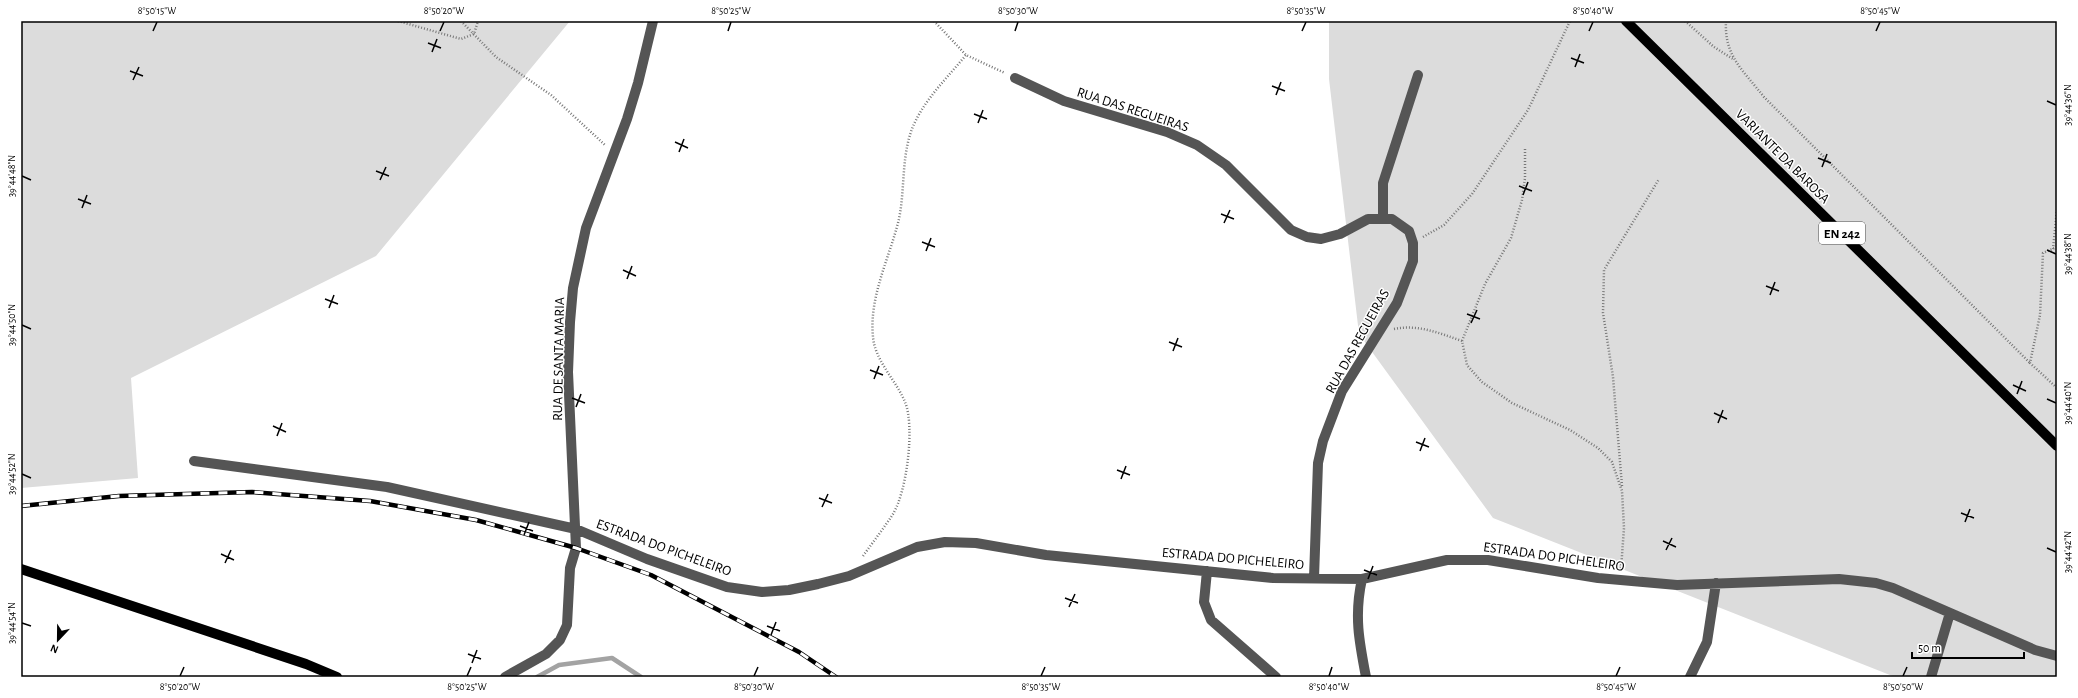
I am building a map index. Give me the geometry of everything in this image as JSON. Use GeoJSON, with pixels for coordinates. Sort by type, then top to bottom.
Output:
{"type":"FeatureCollection","features":[{"type":"Feature","properties":{"kind":"main road","name":"VARIANTE DA BAROSA"},"geometry":{"type":"LineString","coordinates":[[1626,21],[2057,446]]}},
{"type":"Feature","properties":{"kind":"main road"},"geometry":{"type":"LineString","coordinates":[[21,569],[299,661],[337,677]]}},
{"type":"Feature","properties":{"kind":"street","name":"RUA DE SANTA MARIA"},"geometry":{"type":"LineString","coordinates":[[505,677],[546,654],[560,640],[567,625],[569,579],[576,548],[568,372],[572,295],[586,228],[598,190],[614,154],[638,82],[653,21]]}},
{"type":"Feature","properties":{"kind":"street"},"geometry":{"type":"LineString","coordinates":[[1382,219],[1383,182],[1418,75]]}},
{"type":"Feature","properties":{"kind":"street","name":"RUA DAS REGUEIRAS"},"geometry":{"type":"LineString","coordinates":[[1015,78],[1064,101],[1166,132],[1197,145],[1226,165],[1291,230],[1306,238],[1321,239],[1340,234],[1368,219],[1392,219],[1409,231],[1413,243],[1412,261],[1397,303],[1342,391],[1323,441],[1318,463],[1314,578]]}},
{"type":"Feature","properties":{"kind":"street","name":"ESTRADA DO PICHELEIRO"},"geometry":{"type":"LineString","coordinates":[[194,461],[387,487],[576,529],[647,559],[727,587],[762,592],[789,590],[849,576],[917,547],[946,542],[976,542],[1046,555],[1273,578],[1362,579],[1447,560],[1488,560],[1598,578],[1677,585],[1839,579],[1876,583],[2035,650],[2057,656]]}},
{"type":"Feature","properties":{"kind":"street"},"geometry":{"type":"LineString","coordinates":[[1207,571],[1204,602],[1211,620],[1276,677]]}},
{"type":"Feature","properties":{"kind":"street"},"geometry":{"type":"LineString","coordinates":[[1362,579],[1357,601],[1358,635],[1366,677]]}},
{"type":"Feature","properties":{"kind":"street"},"geometry":{"type":"LineString","coordinates":[[1690,677],[1707,642],[1716,584]]}},
{"type":"Feature","properties":{"kind":"street"},"geometry":{"type":"LineString","coordinates":[[1931,677],[1950,613]]}},
{"type":"Feature","properties":{"kind":"path"},"geometry":{"type":"LineString","coordinates":[[398,21],[461,39],[474,34]]}},
{"type":"Feature","properties":{"kind":"path"},"geometry":{"type":"LineString","coordinates":[[461,21],[496,57],[551,95],[614,154]]}},
{"type":"Feature","properties":{"kind":"path"},"geometry":{"type":"LineString","coordinates":[[474,34],[478,21]]}},
{"type":"Feature","properties":{"kind":"path"},"geometry":{"type":"LineString","coordinates":[[934,21],[966,55],[1015,78]]}},
{"type":"Feature","properties":{"kind":"path"},"geometry":{"type":"LineString","coordinates":[[1413,243],[1444,225],[1472,194],[1528,110],[1570,21]]}},
{"type":"Feature","properties":{"kind":"path"},"geometry":{"type":"LineString","coordinates":[[1685,21],[1714,47],[1736,61]]}},
{"type":"Feature","properties":{"kind":"path"},"geometry":{"type":"LineString","coordinates":[[1726,21],[1725,36],[1730,53],[1764,97],[2030,363],[2057,388]]}},
{"type":"Feature","properties":{"kind":"path"},"geometry":{"type":"LineString","coordinates":[[863,557],[894,513],[904,484],[908,455],[909,420],[905,402],[879,357],[873,340],[871,318],[882,273],[898,222],[909,143],[914,124],[924,105],[966,55]]}},
{"type":"Feature","properties":{"kind":"path"},"geometry":{"type":"LineString","coordinates":[[1525,149],[1525,178],[1522,200],[1511,238],[1485,284],[1462,340],[1467,365],[1482,382],[1512,403],[1570,430],[1598,448],[1612,462],[1622,491]]}},
{"type":"Feature","properties":{"kind":"path"},"geometry":{"type":"LineString","coordinates":[[1620,580],[1624,528],[1613,377],[1603,314],[1604,270],[1659,179]]}},
{"type":"Feature","properties":{"kind":"path"},"geometry":{"type":"LineString","coordinates":[[2054,249],[2057,210]]}},
{"type":"Feature","properties":{"kind":"path"},"geometry":{"type":"LineString","coordinates":[[2030,363],[2040,314],[2043,253],[2057,247]]}},
{"type":"Feature","properties":{"kind":"path"},"geometry":{"type":"LineString","coordinates":[[1378,333],[1402,328],[1426,328],[1462,340]]}},
{"type":"Feature","properties":{"kind":"shaded area"},"geometry":{"type":"Polygon","coordinates":[[[21,21],[570,21],[376,256],[131,378],[138,478],[21,488],[21,21]]]}},
{"type":"Feature","properties":{"kind":"shaded area"},"geometry":{"type":"Polygon","coordinates":[[[1329,21],[2057,21],[2057,677],[1895,677],[1493,518],[1359,334],[1329,79],[1329,21]]]}},
{"type":"Feature","properties":{"kind":"waterway"},"geometry":{"type":"LineString","coordinates":[[537,677],[559,665],[612,658],[641,677]]}},
{"type":"Feature","properties":{"kind":"railway"},"geometry":{"type":"LineString","coordinates":[[21,506],[119,496],[252,492],[370,501],[476,520],[576,548],[651,575],[799,652],[836,677]]}}]}
